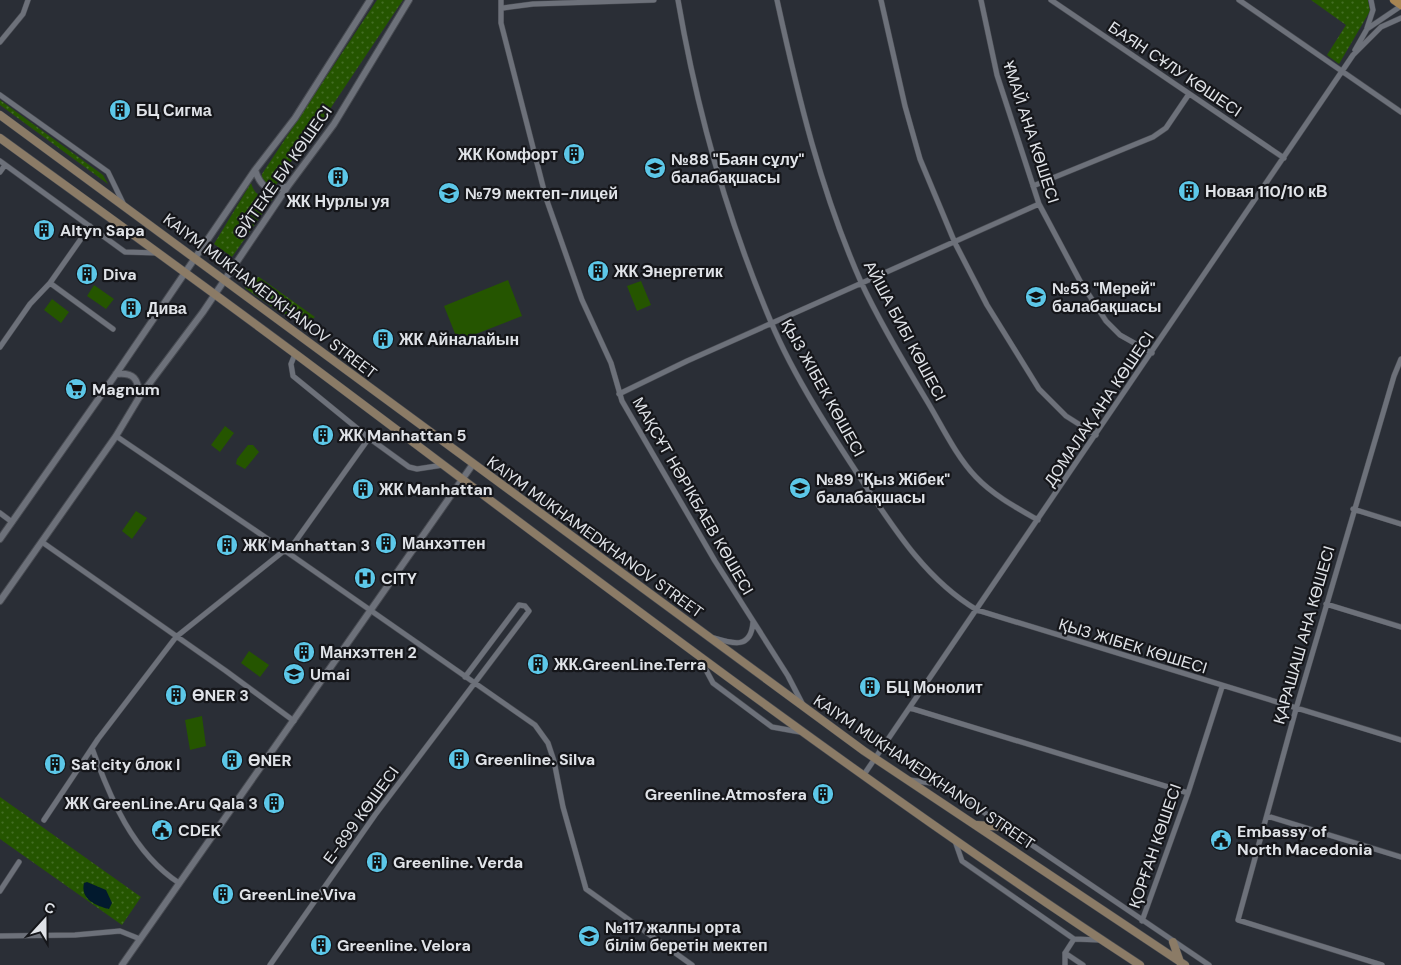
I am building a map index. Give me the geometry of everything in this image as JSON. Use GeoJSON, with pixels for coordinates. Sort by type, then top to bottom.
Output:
{"type":"FeatureCollection","features":[{"type":"Feature","properties":{"kind":"main road"},"geometry":{"type":"LineString","coordinates":[[1394,0],[1401,5]]}},
{"type":"Feature","properties":{"kind":"main road","name":"KAIYM MUKHAMEDKHANOV STREET"},"geometry":{"type":"LineString","coordinates":[[0,115],[875,759],[1183,963]]}},
{"type":"Feature","properties":{"kind":"main road","name":"KAIYM MUKHAMEDKHANOV STREET"},"geometry":{"type":"LineString","coordinates":[[0,138],[215,294],[802,732],[1132,962],[1140,965]]}},
{"type":"Feature","properties":{"kind":"main road"},"geometry":{"type":"LineString","coordinates":[[974,825],[1005,827]]}},
{"type":"Feature","properties":{"kind":"main road"},"geometry":{"type":"LineString","coordinates":[[1173,942],[1183,963]]}},
{"type":"Feature","properties":{"kind":"street"},"geometry":{"type":"LineString","coordinates":[[0,42],[23,14],[28,0]]}},
{"type":"Feature","properties":{"kind":"street","name":"ӘЙТЕКЕ БИ КӨШЕСІ"},"geometry":{"type":"LineString","coordinates":[[0,539],[116,374],[255,170],[295,118],[370,0]]}},
{"type":"Feature","properties":{"kind":"street","name":"ӘЙТЕКЕ БИ КӨШЕСІ"},"geometry":{"type":"LineString","coordinates":[[0,601],[116,436],[140,396],[225,280],[288,186],[347,105],[409,0]]}},
{"type":"Feature","properties":{"kind":"street","name":"МАҚСҰТ НӘРІКБАЕВ КӨШЕСІ"},"geometry":{"type":"LineString","coordinates":[[501,0],[503,8],[501,23],[546,198],[582,300],[611,363],[619,394],[676,496],[788,676],[805,707]]}},
{"type":"Feature","properties":{"kind":"street"},"geometry":{"type":"LineString","coordinates":[[503,8],[534,4],[654,0]]}},
{"type":"Feature","properties":{"kind":"street","name":"ҚЫЗ ЖІБЕК КӨШЕСІ"},"geometry":{"type":"LineString","coordinates":[[678,0],[711,153],[729,210],[771,323],[833,437],[874,498],[935,580],[978,610],[1222,687],[1401,740]]}},
{"type":"Feature","properties":{"kind":"street","name":"АЙША БИБІ КӨШЕСІ"},"geometry":{"type":"LineString","coordinates":[[777,0],[798,97],[824,187],[861,282],[908,370],[959,454],[976,477],[1002,498],[1038,520]]}},
{"type":"Feature","properties":{"kind":"street"},"geometry":{"type":"LineString","coordinates":[[881,0],[904,106],[920,159],[955,243],[987,305],[1039,389],[1066,416],[1096,435]]}},
{"type":"Feature","properties":{"kind":"street","name":"ҰМАЙ АНА КӨШЕСІ"},"geometry":{"type":"LineString","coordinates":[[981,0],[997,75],[1039,204],[1080,281],[1106,321],[1120,335],[1152,353]]}},
{"type":"Feature","properties":{"kind":"street","name":"БАЯН СҰЛУ КӨШЕСІ"},"geometry":{"type":"LineString","coordinates":[[1051,0],[1284,158]]}},
{"type":"Feature","properties":{"kind":"street"},"geometry":{"type":"LineString","coordinates":[[1239,0],[1401,112]]}},
{"type":"Feature","properties":{"kind":"street"},"geometry":{"type":"LineString","coordinates":[[1367,29],[1373,10],[1372,0]]}},
{"type":"Feature","properties":{"kind":"street","name":"ДОМАЛАҚ АНА КӨШЕСІ"},"geometry":{"type":"LineString","coordinates":[[863,776],[978,610],[1284,158],[1353,55],[1367,29],[1401,5]]}},
{"type":"Feature","properties":{"kind":"street","name":"ДОМАЛАҚ АНА КӨШЕСІ"},"geometry":{"type":"LineString","coordinates":[[1353,55],[1381,27],[1401,18]]}},
{"type":"Feature","properties":{"kind":"street"},"geometry":{"type":"LineString","coordinates":[[1032,186],[1153,137],[1166,128],[1189,94]]}},
{"type":"Feature","properties":{"kind":"street"},"geometry":{"type":"LineString","coordinates":[[0,95],[108,172],[124,205]]}},
{"type":"Feature","properties":{"kind":"street"},"geometry":{"type":"LineString","coordinates":[[0,172],[2,163],[125,252],[158,253]]}},
{"type":"Feature","properties":{"kind":"street"},"geometry":{"type":"LineString","coordinates":[[255,170],[260,183],[264,187],[272,190],[288,186]]}},
{"type":"Feature","properties":{"kind":"street"},"geometry":{"type":"LineString","coordinates":[[619,394],[861,282],[955,243],[1039,204]]}},
{"type":"Feature","properties":{"kind":"street"},"geometry":{"type":"LineString","coordinates":[[0,347],[30,304],[50,283],[90,226]]}},
{"type":"Feature","properties":{"kind":"street"},"geometry":{"type":"LineString","coordinates":[[50,283],[113,329]]}},
{"type":"Feature","properties":{"kind":"street"},"geometry":{"type":"LineString","coordinates":[[295,354],[291,364],[293,376],[369,438],[410,467],[418,469],[443,465]]}},
{"type":"Feature","properties":{"kind":"street","name":"ҚАРАШАШ АНА КӨШЕСІ"},"geometry":{"type":"LineString","coordinates":[[1382,965],[1238,920],[1353,510],[1394,376],[1401,359]]}},
{"type":"Feature","properties":{"kind":"street"},"geometry":{"type":"LineString","coordinates":[[116,374],[127,373],[133,376],[139,384],[140,396]]}},
{"type":"Feature","properties":{"kind":"street"},"geometry":{"type":"LineString","coordinates":[[116,436],[371,610],[535,725],[548,743],[554,761],[562,806],[586,889],[692,965]]}},
{"type":"Feature","properties":{"kind":"street"},"geometry":{"type":"LineString","coordinates":[[44,820],[92,748],[176,637],[300,536],[369,438]]}},
{"type":"Feature","properties":{"kind":"street"},"geometry":{"type":"LineString","coordinates":[[122,965],[473,464]]}},
{"type":"Feature","properties":{"kind":"street"},"geometry":{"type":"LineString","coordinates":[[1353,510],[1401,524]]}},
{"type":"Feature","properties":{"kind":"street"},"geometry":{"type":"LineString","coordinates":[[0,513],[12,522]]}},
{"type":"Feature","properties":{"kind":"street"},"geometry":{"type":"LineString","coordinates":[[42,542],[294,721]]}},
{"type":"Feature","properties":{"kind":"street"},"geometry":{"type":"LineString","coordinates":[[1326,604],[1401,627]]}},
{"type":"Feature","properties":{"kind":"street","name":"Е-899 КӨШЕСІ"},"geometry":{"type":"LineString","coordinates":[[270,965],[375,815],[529,611],[525,606],[518,605],[465,677]]}},
{"type":"Feature","properties":{"kind":"street"},"geometry":{"type":"LineString","coordinates":[[706,636],[735,645],[745,641],[752,632],[753,621]]}},
{"type":"Feature","properties":{"kind":"street"},"geometry":{"type":"LineString","coordinates":[[699,657],[714,683],[772,727],[802,732]]}},
{"type":"Feature","properties":{"kind":"street","name":"ҚОРҒАН КӨШЕСІ"},"geometry":{"type":"LineString","coordinates":[[906,780],[938,784],[948,788],[1142,921],[1188,793],[1222,687]]}},
{"type":"Feature","properties":{"kind":"street"},"geometry":{"type":"LineString","coordinates":[[910,708],[1188,793]]}},
{"type":"Feature","properties":{"kind":"street"},"geometry":{"type":"LineString","coordinates":[[92,748],[107,789],[149,860],[179,882]]}},
{"type":"Feature","properties":{"kind":"street"},"geometry":{"type":"LineString","coordinates":[[1268,816],[1401,857]]}},
{"type":"Feature","properties":{"kind":"street"},"geometry":{"type":"LineString","coordinates":[[954,838],[962,860],[1074,939],[1102,940]]}},
{"type":"Feature","properties":{"kind":"street"},"geometry":{"type":"LineString","coordinates":[[0,891],[18,862]]}},
{"type":"Feature","properties":{"kind":"street"},"geometry":{"type":"LineString","coordinates":[[1142,921],[1209,965]]}},
{"type":"Feature","properties":{"kind":"street"},"geometry":{"type":"LineString","coordinates":[[0,936],[75,935],[120,931],[140,940]]}},
{"type":"Feature","properties":{"kind":"street"},"geometry":{"type":"LineString","coordinates":[[1065,965],[1065,953],[1074,939]]}},
{"type":"Feature","properties":{"kind":"street"},"geometry":{"type":"LineString","coordinates":[[1065,953],[1083,965]]}},
{"type":"Feature","properties":{"kind":"green space"},"geometry":{"type":"Polygon","coordinates":[[[377,0],[403,0],[318,127],[290,163],[276,185],[266,183],[262,180],[262,174],[377,0]]]}},
{"type":"Feature","properties":{"kind":"green space"},"geometry":{"type":"Polygon","coordinates":[[[1311,0],[1368,0],[1370,11],[1339,64],[1327,55],[1346,25],[1311,0]]]}},
{"type":"Feature","properties":{"kind":"green space"},"geometry":{"type":"Polygon","coordinates":[[[0,100],[103,175],[108,184],[0,105],[0,100]]]}},
{"type":"Feature","properties":{"kind":"green space"},"geometry":{"type":"Polygon","coordinates":[[[251,183],[254,191],[259,195],[274,197],[232,257],[214,244],[251,183]]]}},
{"type":"Feature","properties":{"kind":"green space"},"geometry":{"type":"Polygon","coordinates":[[[259,277],[315,317],[311,320],[281,313],[245,288],[251,278],[259,277]]]}},
{"type":"Feature","properties":{"kind":"green space"},"geometry":{"type":"Polygon","coordinates":[[[508,280],[522,316],[458,341],[444,306],[508,280]]]}},
{"type":"Feature","properties":{"kind":"green space"},"geometry":{"type":"Polygon","coordinates":[[[641,281],[651,305],[637,311],[627,286],[641,281]]]}},
{"type":"Feature","properties":{"kind":"green space"},"geometry":{"type":"Polygon","coordinates":[[[94,285],[114,299],[106,309],[87,296],[94,285]]]}},
{"type":"Feature","properties":{"kind":"green space"},"geometry":{"type":"Polygon","coordinates":[[[266,286],[296,308],[285,310],[260,291],[266,286]]]}},
{"type":"Feature","properties":{"kind":"green space"},"geometry":{"type":"Polygon","coordinates":[[[52,299],[69,312],[61,323],[44,310],[52,299]]]}},
{"type":"Feature","properties":{"kind":"green space"},"geometry":{"type":"Polygon","coordinates":[[[225,426],[234,433],[220,452],[211,445],[225,426]]]}},
{"type":"Feature","properties":{"kind":"green space"},"geometry":{"type":"Polygon","coordinates":[[[248,445],[253,445],[259,452],[245,469],[236,464],[237,459],[248,445]]]}},
{"type":"Feature","properties":{"kind":"green space"},"geometry":{"type":"Polygon","coordinates":[[[136,511],[147,518],[132,539],[122,531],[136,511]]]}},
{"type":"Feature","properties":{"kind":"green space"},"geometry":{"type":"Polygon","coordinates":[[[249,651],[269,665],[260,677],[241,663],[249,651]]]}},
{"type":"Feature","properties":{"kind":"green space"},"geometry":{"type":"Polygon","coordinates":[[[202,716],[206,746],[190,750],[185,720],[202,716]]]}},
{"type":"Feature","properties":{"kind":"green space"},"geometry":{"type":"Polygon","coordinates":[[[0,797],[141,897],[122,925],[0,839],[0,797]]]}},
{"type":"Feature","properties":{"kind":"water"},"geometry":{"type":"Polygon","coordinates":[[[87,882],[106,890],[112,903],[109,909],[90,901],[83,889],[84,883],[87,882]]]}},
{"type":"Feature","properties":{"kind":"place","name":"БЦ Сигма"},"geometry":{"type":"Point","coordinates":[120,110]}},
{"type":"Feature","properties":{"kind":"place","name":"ЖК Комфорт"},"geometry":{"type":"Point","coordinates":[574,154]}},
{"type":"Feature","properties":{"kind":"place","name":"№88 \"Баян сұлу\" балабақшасы"},"geometry":{"type":"Point","coordinates":[655,168]}},
{"type":"Feature","properties":{"kind":"place","name":"ЖК Нурлы уя"},"geometry":{"type":"Point","coordinates":[338,177]}},
{"type":"Feature","properties":{"kind":"place","name":"Новая 110/10 кВ"},"geometry":{"type":"Point","coordinates":[1189,191]}},
{"type":"Feature","properties":{"kind":"place","name":"№79 мектеп-лицей"},"geometry":{"type":"Point","coordinates":[449,193]}},
{"type":"Feature","properties":{"kind":"place","name":"Altyn Sapa"},"geometry":{"type":"Point","coordinates":[44,230]}},
{"type":"Feature","properties":{"kind":"place","name":"ЖК Энергетик"},"geometry":{"type":"Point","coordinates":[598,271]}},
{"type":"Feature","properties":{"kind":"place","name":"Diva"},"geometry":{"type":"Point","coordinates":[87,274]}},
{"type":"Feature","properties":{"kind":"place","name":"№53 \"Мерей\" балабақшасы"},"geometry":{"type":"Point","coordinates":[1036,297]}},
{"type":"Feature","properties":{"kind":"place","name":"Дива"},"geometry":{"type":"Point","coordinates":[131,308]}},
{"type":"Feature","properties":{"kind":"place","name":"ЖК Айналайын"},"geometry":{"type":"Point","coordinates":[383,339]}},
{"type":"Feature","properties":{"kind":"place","name":"Magnum"},"geometry":{"type":"Point","coordinates":[76,389]}},
{"type":"Feature","properties":{"kind":"place","name":"ЖК Manhattan 5"},"geometry":{"type":"Point","coordinates":[323,435]}},
{"type":"Feature","properties":{"kind":"place","name":"№89 \"Қыз Жібек\" балабақшасы"},"geometry":{"type":"Point","coordinates":[800,488]}},
{"type":"Feature","properties":{"kind":"place","name":"ЖК Manhattan"},"geometry":{"type":"Point","coordinates":[363,489]}},
{"type":"Feature","properties":{"kind":"place","name":"Манхэттен"},"geometry":{"type":"Point","coordinates":[386,543]}},
{"type":"Feature","properties":{"kind":"place","name":"ЖК Manhattan 3"},"geometry":{"type":"Point","coordinates":[227,545]}},
{"type":"Feature","properties":{"kind":"place","name":"CITY"},"geometry":{"type":"Point","coordinates":[365,578]}},
{"type":"Feature","properties":{"kind":"place","name":"Манхэттен 2"},"geometry":{"type":"Point","coordinates":[304,652]}},
{"type":"Feature","properties":{"kind":"place","name":"ЖК.GreenLine.Terra"},"geometry":{"type":"Point","coordinates":[538,664]}},
{"type":"Feature","properties":{"kind":"place","name":"Umai"},"geometry":{"type":"Point","coordinates":[294,674]}},
{"type":"Feature","properties":{"kind":"place","name":"БЦ Монолит"},"geometry":{"type":"Point","coordinates":[870,687]}},
{"type":"Feature","properties":{"kind":"place","name":"ӨNER 3"},"geometry":{"type":"Point","coordinates":[176,695]}},
{"type":"Feature","properties":{"kind":"place","name":"Greenline. Silva"},"geometry":{"type":"Point","coordinates":[459,759]}},
{"type":"Feature","properties":{"kind":"place","name":"ӨNER"},"geometry":{"type":"Point","coordinates":[232,760]}},
{"type":"Feature","properties":{"kind":"place","name":"Sat city блок I"},"geometry":{"type":"Point","coordinates":[55,764]}},
{"type":"Feature","properties":{"kind":"place","name":"Greenline.Atmosfera"},"geometry":{"type":"Point","coordinates":[823,794]}},
{"type":"Feature","properties":{"kind":"place","name":"ЖК GreenLine.Aru Qala 3"},"geometry":{"type":"Point","coordinates":[274,803]}},
{"type":"Feature","properties":{"kind":"place","name":"CDEK"},"geometry":{"type":"Point","coordinates":[162,830]}},
{"type":"Feature","properties":{"kind":"place","name":"Embassy of North Macedonia"},"geometry":{"type":"Point","coordinates":[1221,840]}},
{"type":"Feature","properties":{"kind":"place","name":"Greenline. Verda"},"geometry":{"type":"Point","coordinates":[377,862]}},
{"type":"Feature","properties":{"kind":"place","name":"GreenLine.Viva"},"geometry":{"type":"Point","coordinates":[223,894]}},
{"type":"Feature","properties":{"kind":"place","name":"№117 жалпы орта білім беретін мектеп"},"geometry":{"type":"Point","coordinates":[589,936]}},
{"type":"Feature","properties":{"kind":"place","name":"Greenline. Velora"},"geometry":{"type":"Point","coordinates":[321,945]}}]}
